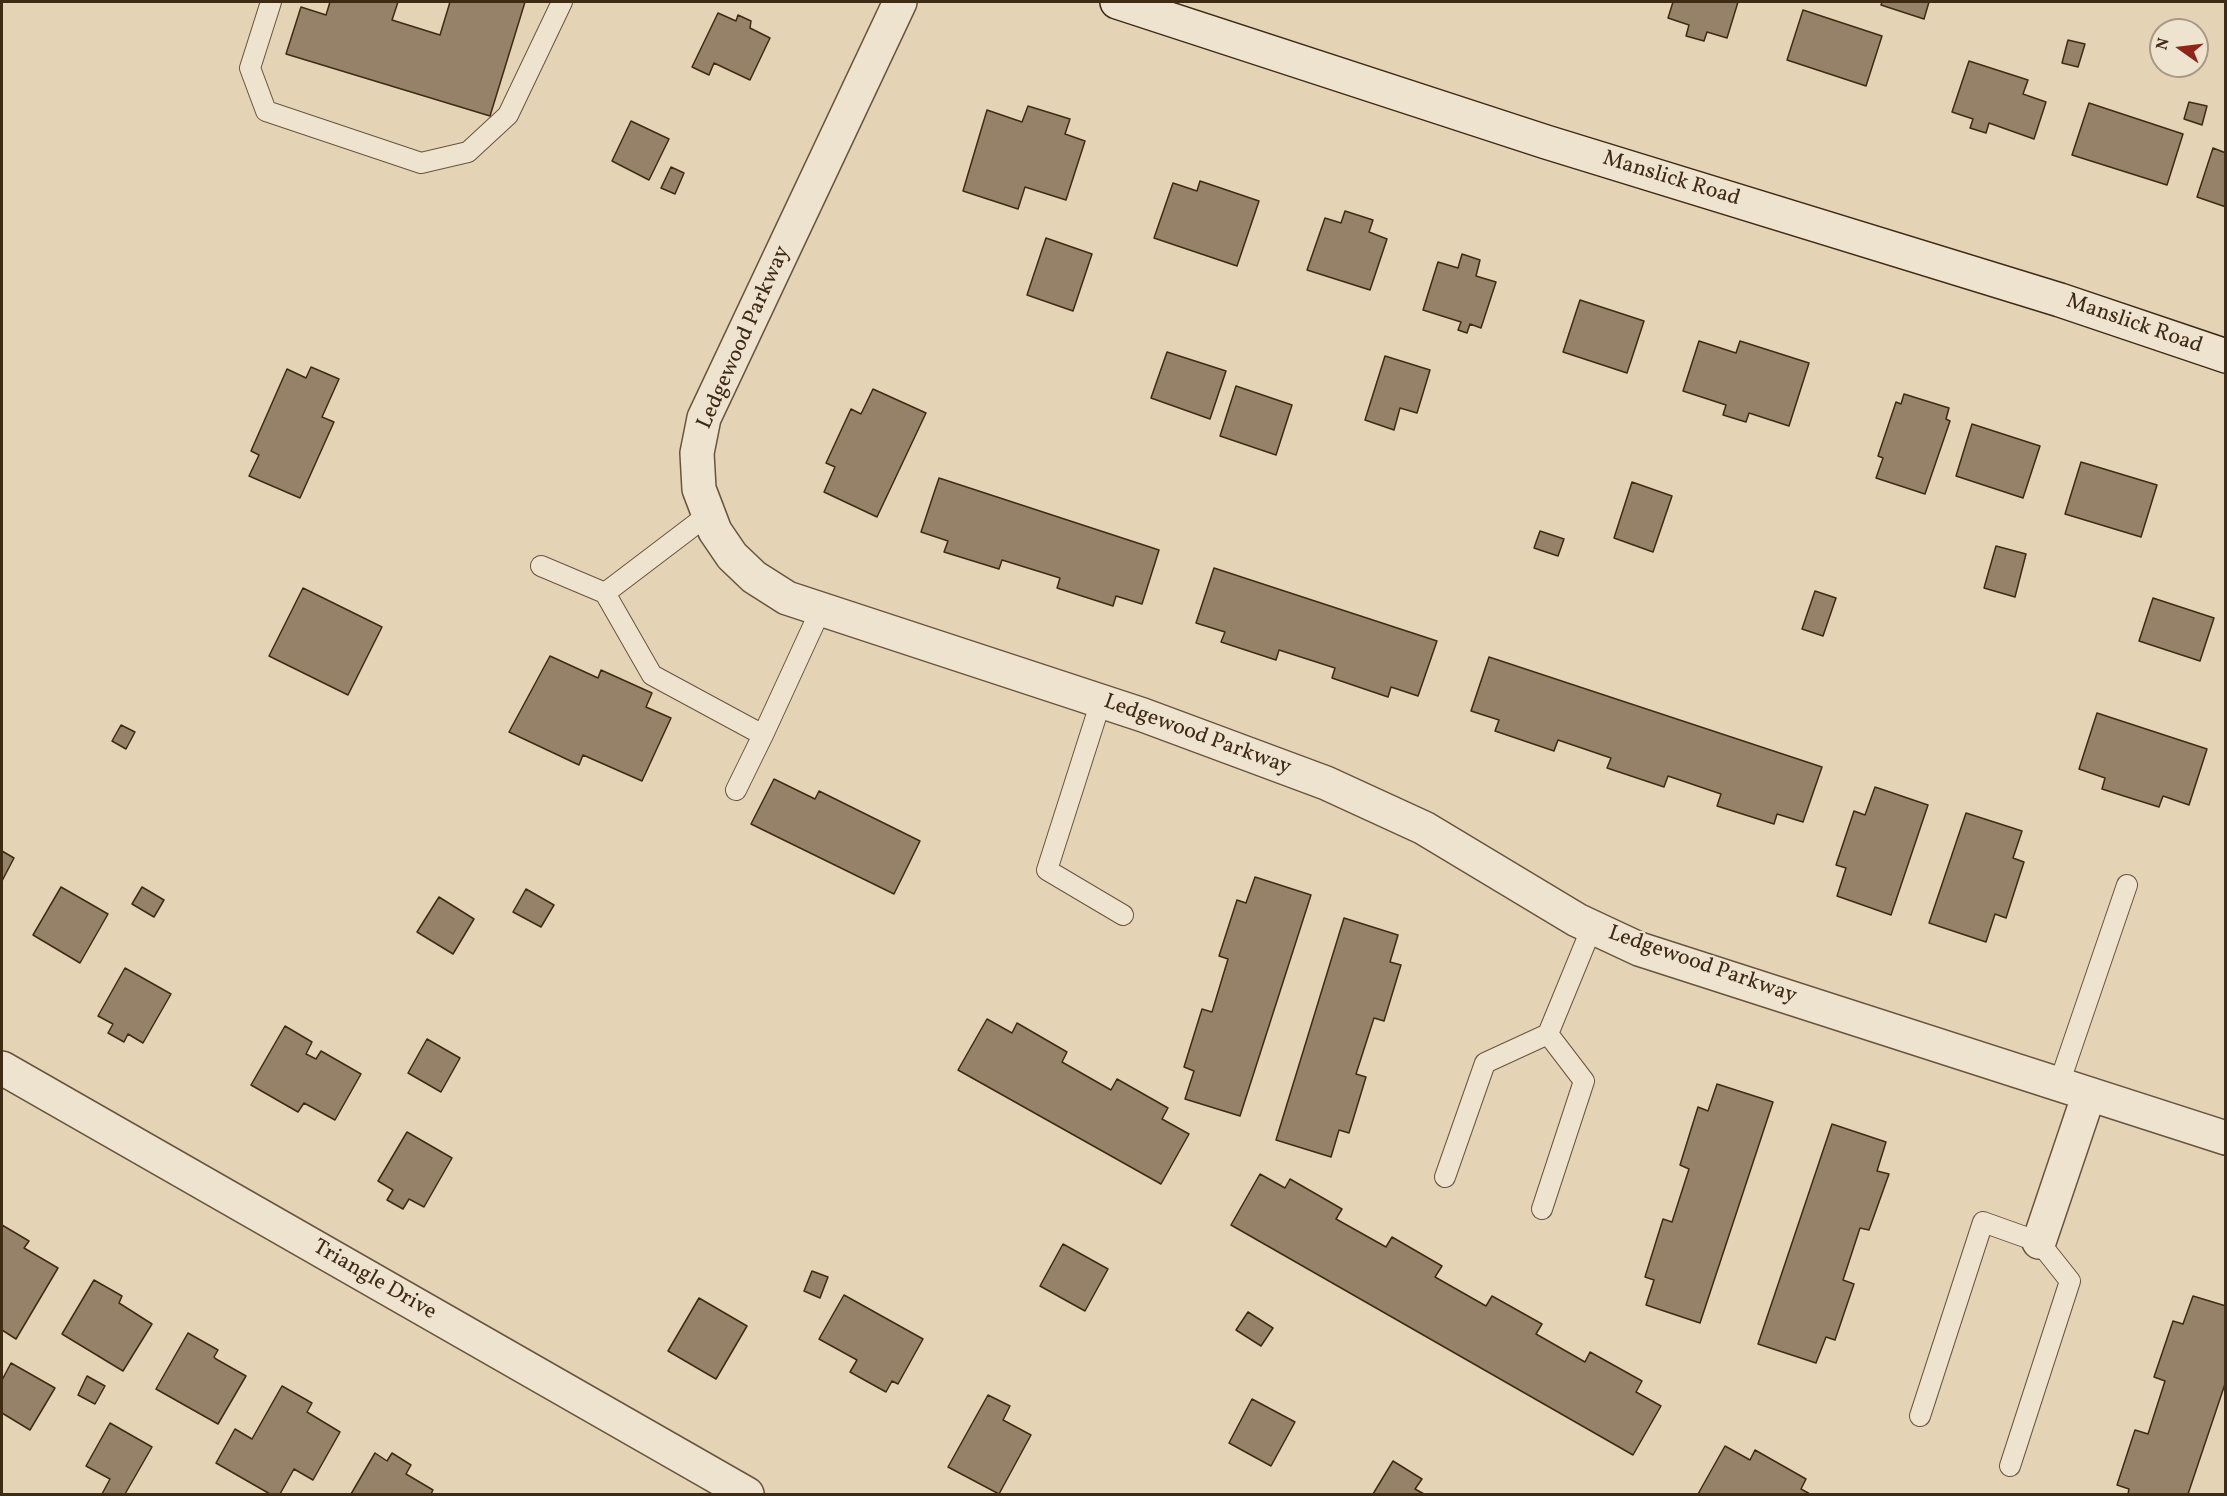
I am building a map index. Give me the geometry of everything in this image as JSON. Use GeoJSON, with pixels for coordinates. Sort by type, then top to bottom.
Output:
{"type":"FeatureCollection","features":[{"type":"Feature","properties":{"kind":"street","name":"Ledgewood Parkway"},"geometry":{"type":"LineString","coordinates":[[900,2],[704,418],[697,453],[699,489],[715,531],[732,556],[754,577],[787,598],[1101,701],[1326,783],[1424,828],[1577,920],[1638,949],[2226,1138]]}},
{"type":"Feature","properties":{"kind":"street","name":"Manslick Road"},"geometry":{"type":"LineString","coordinates":[[1117,2],[1534,138],[2060,300],[2226,356]]}},
{"type":"Feature","properties":{"kind":"street","name":"Triangle Drive"},"geometry":{"type":"LineString","coordinates":[[2,1068],[747,1494]]}},
{"type":"Feature","properties":{"kind":"street"},"geometry":{"type":"LineString","coordinates":[[2039,1242],[2074,1089]]}},
{"type":"Feature","properties":{"kind":"lane"},"geometry":{"type":"LineString","coordinates":[[271,2],[250,68],[266,111],[421,163],[468,152],[508,116],[562,2]]}},
{"type":"Feature","properties":{"kind":"lane"},"geometry":{"type":"LineString","coordinates":[[605,593],[709,514]]}},
{"type":"Feature","properties":{"kind":"lane"},"geometry":{"type":"LineString","coordinates":[[541,566],[605,593],[652,675],[763,735]]}},
{"type":"Feature","properties":{"kind":"lane"},"geometry":{"type":"LineString","coordinates":[[736,790],[821,609]]}},
{"type":"Feature","properties":{"kind":"lane"},"geometry":{"type":"LineString","coordinates":[[1101,701],[1047,870],[1124,915]]}},
{"type":"Feature","properties":{"kind":"lane"},"geometry":{"type":"LineString","coordinates":[[2074,1089],[2127,885]]}},
{"type":"Feature","properties":{"kind":"lane"},"geometry":{"type":"LineString","coordinates":[[1445,1178],[1485,1063],[1548,1034],[1592,927]]}},
{"type":"Feature","properties":{"kind":"lane"},"geometry":{"type":"LineString","coordinates":[[1542,1209],[1584,1081],[1548,1034]]}},
{"type":"Feature","properties":{"kind":"lane"},"geometry":{"type":"LineString","coordinates":[[1920,1416],[1983,1222],[2039,1242],[2070,1281],[2010,1466]]}},
{"type":"Feature","properties":{"kind":"building"},"geometry":{"type":"Polygon","coordinates":[[[330,2],[398,2],[392,20],[440,35],[450,2],[525,2],[490,116],[286,54],[301,7],[326,15],[330,2]]]}},
{"type":"Feature","properties":{"kind":"building"},"geometry":{"type":"Polygon","coordinates":[[[1673,2],[1738,2],[1727,38],[1707,32],[1704,41],[1686,36],[1689,25],[1668,18],[1673,2]]]}},
{"type":"Feature","properties":{"kind":"building"},"geometry":{"type":"Polygon","coordinates":[[[1882,2],[1929,2],[1924,19],[1881,5],[1882,2]]]}},
{"type":"Feature","properties":{"kind":"building"},"geometry":{"type":"Polygon","coordinates":[[[1803,10],[1882,36],[1866,86],[1787,60],[1803,10]]]}},
{"type":"Feature","properties":{"kind":"building"},"geometry":{"type":"Polygon","coordinates":[[[718,13],[736,21],[738,15],[751,21],[750,28],[770,38],[750,80],[714,63],[709,75],[692,67],[718,13]]]}},
{"type":"Feature","properties":{"kind":"building"},"geometry":{"type":"Polygon","coordinates":[[[2068,40],[2085,44],[2078,67],[2062,63],[2068,40]]]}},
{"type":"Feature","properties":{"kind":"building"},"geometry":{"type":"Polygon","coordinates":[[[1969,61],[2028,80],[2023,94],[2046,102],[2034,139],[1989,123],[1986,133],[1970,128],[1973,119],[1952,112],[1969,61]]]}},
{"type":"Feature","properties":{"kind":"building"},"geometry":{"type":"Polygon","coordinates":[[[2189,102],[2207,106],[2202,125],[2184,119],[2189,102]]]}},
{"type":"Feature","properties":{"kind":"building"},"geometry":{"type":"Polygon","coordinates":[[[2089,103],[2183,134],[2167,185],[2072,155],[2089,103]]]}},
{"type":"Feature","properties":{"kind":"building"},"geometry":{"type":"Polygon","coordinates":[[[1028,106],[1070,119],[1065,134],[1085,141],[1066,200],[1025,187],[1018,209],[963,191],[987,110],[1022,122],[1028,106]]]}},
{"type":"Feature","properties":{"kind":"building"},"geometry":{"type":"Polygon","coordinates":[[[631,121],[669,139],[649,180],[612,161],[631,121]]]}},
{"type":"Feature","properties":{"kind":"building"},"geometry":{"type":"Polygon","coordinates":[[[2213,148],[2226,153],[2226,207],[2197,197],[2213,148]]]}},
{"type":"Feature","properties":{"kind":"building"},"geometry":{"type":"Polygon","coordinates":[[[671,167],[684,173],[675,194],[661,188],[671,167]]]}},
{"type":"Feature","properties":{"kind":"building"},"geometry":{"type":"Polygon","coordinates":[[[1200,181],[1259,201],[1237,266],[1154,238],[1173,183],[1197,191],[1200,181]]]}},
{"type":"Feature","properties":{"kind":"building"},"geometry":{"type":"Polygon","coordinates":[[[1345,211],[1373,220],[1369,232],[1387,239],[1370,290],[1307,270],[1325,218],[1341,223],[1345,211]]]}},
{"type":"Feature","properties":{"kind":"building"},"geometry":{"type":"Polygon","coordinates":[[[1046,238],[1092,254],[1073,311],[1027,295],[1046,238]]]}},
{"type":"Feature","properties":{"kind":"building"},"geometry":{"type":"Polygon","coordinates":[[[1462,254],[1480,260],[1476,276],[1496,282],[1481,328],[1470,324],[1467,333],[1458,330],[1461,322],[1423,310],[1438,262],[1458,268],[1462,254]]]}},
{"type":"Feature","properties":{"kind":"building"},"geometry":{"type":"Polygon","coordinates":[[[1580,300],[1644,321],[1627,373],[1563,352],[1580,300]]]}},
{"type":"Feature","properties":{"kind":"building"},"geometry":{"type":"Polygon","coordinates":[[[1699,341],[1736,353],[1740,341],[1809,363],[1789,426],[1749,413],[1746,422],[1723,415],[1726,405],[1683,391],[1699,341]]]}},
{"type":"Feature","properties":{"kind":"building"},"geometry":{"type":"Polygon","coordinates":[[[1167,352],[1226,371],[1210,419],[1151,398],[1167,352]]]}},
{"type":"Feature","properties":{"kind":"building"},"geometry":{"type":"Polygon","coordinates":[[[1385,356],[1430,370],[1417,413],[1400,408],[1394,430],[1365,420],[1385,356]]]}},
{"type":"Feature","properties":{"kind":"building"},"geometry":{"type":"Polygon","coordinates":[[[311,367],[339,379],[322,417],[334,422],[300,498],[249,476],[259,455],[251,451],[287,369],[306,378],[311,367]]]}},
{"type":"Feature","properties":{"kind":"building"},"geometry":{"type":"Polygon","coordinates":[[[1236,386],[1292,405],[1276,455],[1220,436],[1236,386]]]}},
{"type":"Feature","properties":{"kind":"building"},"geometry":{"type":"Polygon","coordinates":[[[873,389],[926,413],[877,517],[824,492],[835,467],[826,463],[851,409],[861,414],[873,389]]]}},
{"type":"Feature","properties":{"kind":"building"},"geometry":{"type":"Polygon","coordinates":[[[1904,394],[1949,408],[1946,419],[1950,421],[1925,494],[1876,478],[1883,458],[1878,456],[1896,402],[1901,404],[1904,394]]]}},
{"type":"Feature","properties":{"kind":"building"},"geometry":{"type":"Polygon","coordinates":[[[1972,424],[2040,446],[2023,498],[1956,476],[1972,424]]]}},
{"type":"Feature","properties":{"kind":"building"},"geometry":{"type":"Polygon","coordinates":[[[2081,462],[2157,485],[2141,537],[2065,514],[2081,462]]]}},
{"type":"Feature","properties":{"kind":"building"},"geometry":{"type":"Polygon","coordinates":[[[939,478],[1159,550],[1142,604],[1116,596],[1113,606],[1057,588],[1060,578],[1002,560],[999,569],[944,552],[948,541],[921,532],[939,478]]]}},
{"type":"Feature","properties":{"kind":"building"},"geometry":{"type":"Polygon","coordinates":[[[1632,482],[1672,496],[1653,552],[1614,538],[1632,482]]]}},
{"type":"Feature","properties":{"kind":"building"},"geometry":{"type":"Polygon","coordinates":[[[1540,531],[1564,539],[1558,556],[1534,548],[1540,531]]]}},
{"type":"Feature","properties":{"kind":"building"},"geometry":{"type":"Polygon","coordinates":[[[1996,546],[2026,554],[2015,597],[1984,588],[1996,546]]]}},
{"type":"Feature","properties":{"kind":"building"},"geometry":{"type":"Polygon","coordinates":[[[1214,568],[1437,641],[1418,696],[1391,687],[1388,697],[1332,678],[1335,668],[1279,650],[1276,660],[1221,642],[1225,632],[1196,623],[1214,568]]]}},
{"type":"Feature","properties":{"kind":"building"},"geometry":{"type":"Polygon","coordinates":[[[303,588],[382,627],[348,695],[269,656],[303,588]]]}},
{"type":"Feature","properties":{"kind":"building"},"geometry":{"type":"Polygon","coordinates":[[[1815,591],[1836,598],[1823,636],[1802,629],[1815,591]]]}},
{"type":"Feature","properties":{"kind":"building"},"geometry":{"type":"Polygon","coordinates":[[[2153,598],[2214,618],[2200,661],[2139,641],[2153,598]]]}},
{"type":"Feature","properties":{"kind":"building"},"geometry":{"type":"Polygon","coordinates":[[[550,656],[598,678],[601,670],[652,693],[646,707],[671,718],[642,781],[583,755],[579,765],[509,732],[550,656]]]}},
{"type":"Feature","properties":{"kind":"building"},"geometry":{"type":"Polygon","coordinates":[[[1489,657],[1822,767],[1803,822],[1777,814],[1774,824],[1717,806],[1721,794],[1668,776],[1664,787],[1607,768],[1611,758],[1558,740],[1554,751],[1495,731],[1499,720],[1471,711],[1489,657]]]}},
{"type":"Feature","properties":{"kind":"building"},"geometry":{"type":"Polygon","coordinates":[[[2097,713],[2207,749],[2189,805],[2163,796],[2159,807],[2102,789],[2105,778],[2079,769],[2097,713]]]}},
{"type":"Feature","properties":{"kind":"building"},"geometry":{"type":"Polygon","coordinates":[[[121,725],[135,732],[126,749],[112,741],[121,725]]]}},
{"type":"Feature","properties":{"kind":"building"},"geometry":{"type":"Polygon","coordinates":[[[774,779],[815,799],[819,791],[920,841],[894,894],[751,824],[774,779]]]}},
{"type":"Feature","properties":{"kind":"building"},"geometry":{"type":"Polygon","coordinates":[[[1875,787],[1928,805],[1891,915],[1837,896],[1846,868],[1836,865],[1854,811],[1865,815],[1875,787]]]}},
{"type":"Feature","properties":{"kind":"building"},"geometry":{"type":"Polygon","coordinates":[[[1966,813],[2022,831],[2013,858],[2024,862],[2006,918],[1995,914],[1986,942],[1929,923],[1966,813]]]}},
{"type":"Feature","properties":{"kind":"building"},"geometry":{"type":"Polygon","coordinates":[[[2,851],[14,858],[2,881],[2,851]]]}},
{"type":"Feature","properties":{"kind":"building"},"geometry":{"type":"Polygon","coordinates":[[[1255,877],[1311,895],[1240,1116],[1185,1099],[1194,1071],[1184,1067],[1202,1009],[1212,1012],[1228,959],[1219,956],[1237,900],[1246,903],[1255,877]]]}},
{"type":"Feature","properties":{"kind":"building"},"geometry":{"type":"Polygon","coordinates":[[[61,887],[108,914],[80,963],[33,935],[61,887]]]}},
{"type":"Feature","properties":{"kind":"building"},"geometry":{"type":"Polygon","coordinates":[[[142,887],[164,900],[154,917],[132,904],[142,887]]]}},
{"type":"Feature","properties":{"kind":"building"},"geometry":{"type":"Polygon","coordinates":[[[526,889],[554,905],[541,927],[513,912],[526,889]]]}},
{"type":"Feature","properties":{"kind":"building"},"geometry":{"type":"Polygon","coordinates":[[[439,897],[474,919],[453,954],[417,932],[439,897]]]}},
{"type":"Feature","properties":{"kind":"building"},"geometry":{"type":"Polygon","coordinates":[[[1344,918],[1398,935],[1390,962],[1401,965],[1384,1021],[1374,1018],[1356,1074],[1366,1077],[1349,1133],[1339,1130],[1331,1157],[1276,1140],[1344,918]]]}},
{"type":"Feature","properties":{"kind":"building"},"geometry":{"type":"Polygon","coordinates":[[[125,968],[171,994],[143,1043],[128,1034],[124,1042],[108,1033],[113,1024],[98,1016],[125,968]]]}},
{"type":"Feature","properties":{"kind":"building"},"geometry":{"type":"Polygon","coordinates":[[[987,1019],[1012,1033],[1017,1023],[1067,1052],[1062,1062],[1111,1090],[1117,1079],[1168,1108],[1162,1119],[1189,1134],[1161,1184],[958,1070],[987,1019]]]}},
{"type":"Feature","properties":{"kind":"building"},"geometry":{"type":"Polygon","coordinates":[[[285,1026],[312,1042],[306,1054],[316,1059],[321,1051],[361,1074],[335,1120],[304,1103],[298,1112],[251,1085],[285,1026]]]}},
{"type":"Feature","properties":{"kind":"building"},"geometry":{"type":"Polygon","coordinates":[[[427,1039],[460,1058],[441,1092],[408,1073],[427,1039]]]}},
{"type":"Feature","properties":{"kind":"building"},"geometry":{"type":"Polygon","coordinates":[[[1717,1084],[1773,1102],[1700,1323],[1646,1305],[1654,1280],[1645,1277],[1663,1219],[1672,1222],[1689,1169],[1680,1165],[1698,1107],[1708,1111],[1717,1084]]]}},
{"type":"Feature","properties":{"kind":"building"},"geometry":{"type":"Polygon","coordinates":[[[1832,1124],[1886,1142],[1877,1171],[1889,1174],[1869,1230],[1860,1228],[1843,1280],[1854,1284],[1835,1340],[1826,1337],[1816,1363],[1758,1344],[1832,1124]]]}},
{"type":"Feature","properties":{"kind":"building"},"geometry":{"type":"Polygon","coordinates":[[[407,1132],[452,1158],[424,1207],[409,1199],[403,1209],[387,1200],[393,1190],[378,1181],[407,1132]]]}},
{"type":"Feature","properties":{"kind":"building"},"geometry":{"type":"Polygon","coordinates":[[[1260,1174],[1285,1188],[1290,1179],[1342,1209],[1336,1219],[1386,1247],[1392,1237],[1442,1266],[1435,1277],[1486,1306],[1492,1296],[1542,1324],[1536,1334],[1585,1362],[1590,1352],[1642,1381],[1636,1392],[1661,1406],[1633,1455],[1231,1225],[1260,1174]]]}},
{"type":"Feature","properties":{"kind":"building"},"geometry":{"type":"Polygon","coordinates":[[[2,1225],[29,1241],[24,1248],[58,1268],[16,1339],[2,1330],[2,1225]]]}},
{"type":"Feature","properties":{"kind":"building"},"geometry":{"type":"Polygon","coordinates":[[[1063,1244],[1108,1269],[1085,1311],[1040,1286],[1063,1244]]]}},
{"type":"Feature","properties":{"kind":"building"},"geometry":{"type":"Polygon","coordinates":[[[812,1271],[828,1277],[820,1298],[804,1291],[812,1271]]]}},
{"type":"Feature","properties":{"kind":"building"},"geometry":{"type":"Polygon","coordinates":[[[94,1280],[122,1296],[119,1303],[152,1324],[123,1371],[62,1334],[94,1280]]]}},
{"type":"Feature","properties":{"kind":"building"},"geometry":{"type":"Polygon","coordinates":[[[844,1295],[923,1339],[898,1384],[892,1381],[886,1392],[850,1372],[857,1360],[819,1339],[844,1295]]]}},
{"type":"Feature","properties":{"kind":"building"},"geometry":{"type":"Polygon","coordinates":[[[2193,1296],[2226,1306],[2226,1381],[2188,1494],[2128,1494],[2129,1489],[2117,1485],[2135,1430],[2148,1434],[2165,1381],[2154,1377],[2173,1321],[2183,1324],[2193,1296]]]}},
{"type":"Feature","properties":{"kind":"building"},"geometry":{"type":"Polygon","coordinates":[[[699,1298],[747,1326],[716,1379],[668,1351],[699,1298]]]}},
{"type":"Feature","properties":{"kind":"building"},"geometry":{"type":"Polygon","coordinates":[[[1248,1312],[1273,1328],[1261,1346],[1236,1330],[1248,1312]]]}},
{"type":"Feature","properties":{"kind":"building"},"geometry":{"type":"Polygon","coordinates":[[[188,1333],[218,1350],[214,1357],[216,1359],[246,1376],[218,1424],[156,1389],[188,1333]]]}},
{"type":"Feature","properties":{"kind":"building"},"geometry":{"type":"Polygon","coordinates":[[[11,1363],[55,1388],[30,1430],[2,1413],[2,1380],[11,1363]]]}},
{"type":"Feature","properties":{"kind":"building"},"geometry":{"type":"Polygon","coordinates":[[[87,1376],[105,1386],[95,1404],[78,1395],[87,1376]]]}},
{"type":"Feature","properties":{"kind":"building"},"geometry":{"type":"Polygon","coordinates":[[[282,1386],[312,1403],[307,1412],[340,1432],[313,1480],[294,1469],[280,1494],[270,1494],[216,1463],[235,1429],[252,1439],[282,1386]]]}},
{"type":"Feature","properties":{"kind":"building"},"geometry":{"type":"Polygon","coordinates":[[[988,1395],[1010,1406],[1003,1420],[1031,1435],[999,1494],[948,1467],[988,1395]]]}},
{"type":"Feature","properties":{"kind":"building"},"geometry":{"type":"Polygon","coordinates":[[[1252,1399],[1295,1422],[1271,1466],[1229,1443],[1252,1399]]]}},
{"type":"Feature","properties":{"kind":"building"},"geometry":{"type":"Polygon","coordinates":[[[110,1423],[152,1447],[125,1494],[102,1494],[110,1479],[86,1466],[110,1423]]]}},
{"type":"Feature","properties":{"kind":"building"},"geometry":{"type":"Polygon","coordinates":[[[1725,1446],[1750,1460],[1755,1450],[1806,1479],[1801,1489],[1810,1494],[1698,1494],[1725,1446]]]}},
{"type":"Feature","properties":{"kind":"building"},"geometry":{"type":"Polygon","coordinates":[[[375,1453],[387,1461],[392,1453],[411,1465],[406,1474],[433,1490],[431,1494],[351,1494],[375,1453]]]}},
{"type":"Feature","properties":{"kind":"building"},"geometry":{"type":"Polygon","coordinates":[[[1393,1461],[1422,1479],[1415,1489],[1424,1494],[1373,1494],[1393,1461]]]}}]}
